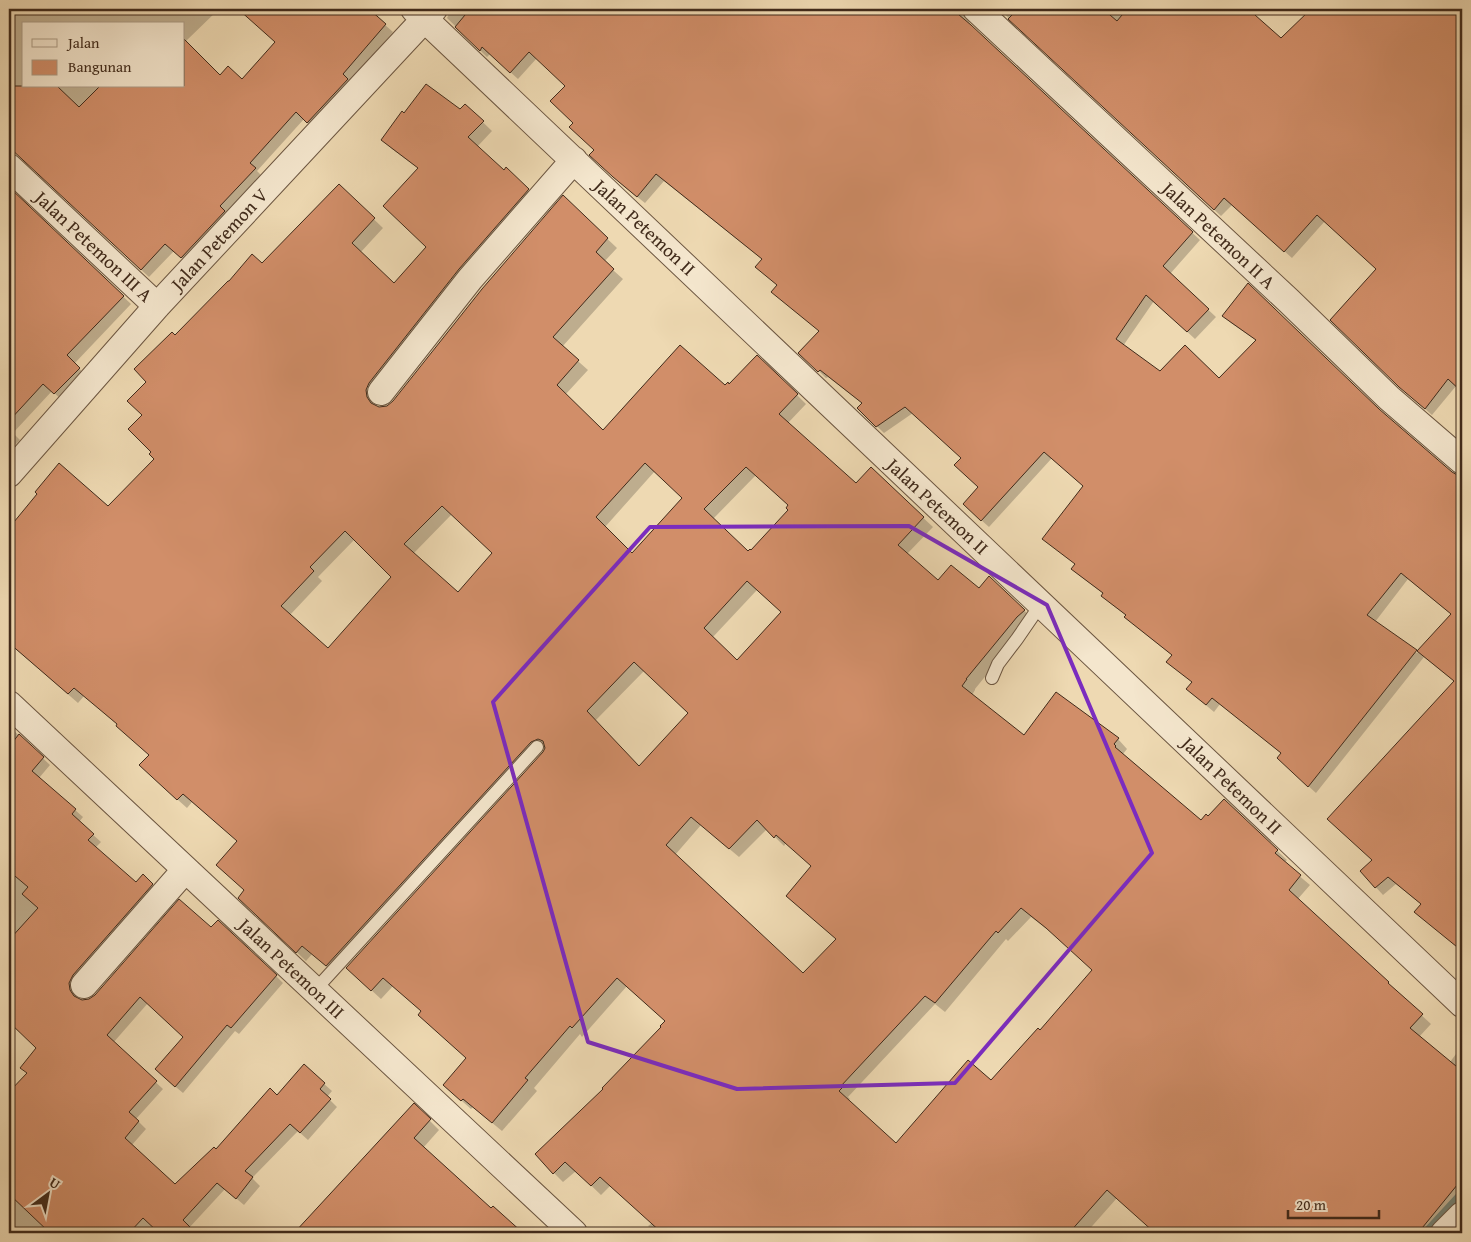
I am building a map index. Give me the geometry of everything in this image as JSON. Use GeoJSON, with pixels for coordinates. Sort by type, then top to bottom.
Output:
{"type":"FeatureCollection","features":[{"type":"Feature","properties":{"kind":"street","name":"Jalan Petemon II A"},"geometry":{"type":"LineString","coordinates":[[976,9],[1289,301],[1389,398],[1462,461]]}},
{"type":"Feature","properties":{"kind":"street","name":"Jalan Petemon II"},"geometry":{"type":"LineString","coordinates":[[424,12],[574,160],[1462,1004]]}},
{"type":"Feature","properties":{"kind":"street","name":"Jalan Petemon V"},"geometry":{"type":"LineString","coordinates":[[9,474],[157,306],[424,12]]}},
{"type":"Feature","properties":{"kind":"street"},"geometry":{"type":"LineString","coordinates":[[380,392],[470,279],[574,160]]}},
{"type":"Feature","properties":{"kind":"street","name":"Jalan Petemon III A"},"geometry":{"type":"LineString","coordinates":[[9,167],[157,306]]}},
{"type":"Feature","properties":{"kind":"street","name":"Jalan Petemon III"},"geometry":{"type":"LineString","coordinates":[[9,704],[574,1233]]}},
{"type":"Feature","properties":{"kind":"street"},"geometry":{"type":"LineString","coordinates":[[84,985],[185,870]]}},
{"type":"Feature","properties":{"kind":"street"},"geometry":{"type":"LineString","coordinates":[[1444,1233],[1462,1214]]}},
{"type":"Feature","properties":{"kind":"lane"},"geometry":{"type":"LineString","coordinates":[[992,678],[998,664],[1018,639],[1041,604]]}},
{"type":"Feature","properties":{"kind":"lane"},"geometry":{"type":"LineString","coordinates":[[315,990],[537,747]]}},
{"type":"Feature","properties":{"kind":"highlighted area"},"geometry":{"type":"Polygon","coordinates":[[[909,526],[1047,605],[1152,853],[955,1083],[737,1089],[588,1042],[493,702],[650,527],[909,526]]]}},
{"type":"Feature","properties":{"kind":"building"},"geometry":{"type":"Polygon","coordinates":[[[238,9],[369,9],[386,24],[343,74],[348,79],[307,123],[296,112],[250,163],[256,168],[220,206],[225,211],[181,258],[165,244],[141,270],[9,147],[9,86],[59,88],[79,107],[98,88],[185,88],[185,40],[220,75],[228,66],[242,79],[275,42],[238,9]]]}},
{"type":"Feature","properties":{"kind":"building"},"geometry":{"type":"Polygon","coordinates":[[[470,9],[952,9],[1193,232],[1163,266],[1209,309],[1187,332],[1146,295],[1116,339],[1160,371],[1185,345],[1219,378],[1256,340],[1222,316],[1248,283],[1379,409],[1452,472],[1462,476],[1462,951],[1414,912],[1421,904],[1388,877],[1375,888],[1360,871],[1372,860],[1327,819],[1454,681],[1417,651],[1451,614],[1401,573],[1367,615],[1417,650],[1308,787],[1277,758],[1281,753],[1212,698],[1206,705],[1186,689],[1192,682],[1166,662],[1172,655],[1124,617],[1126,615],[1101,596],[1103,593],[1071,569],[1075,564],[1042,539],[1083,486],[1044,452],[981,521],[963,504],[978,487],[954,465],[961,458],[905,407],[876,427],[857,408],[862,403],[820,370],[818,372],[798,353],[819,331],[771,292],[777,285],[755,267],[762,259],[656,174],[637,197],[613,177],[589,155],[594,150],[569,127],[573,123],[550,101],[565,86],[529,52],[510,73],[482,47],[480,51],[455,27],[470,9]]]}},
{"type":"Feature","properties":{"kind":"building"},"geometry":{"type":"Polygon","coordinates":[[[1018,9],[1103,9],[1117,21],[1127,9],[1255,9],[1255,15],[1281,38],[1311,9],[1462,9],[1462,392],[1448,379],[1425,409],[1399,387],[1330,320],[1376,269],[1317,215],[1284,252],[1224,198],[1214,210],[1008,19],[1018,9]]]}},
{"type":"Feature","properties":{"kind":"building"},"geometry":{"type":"Polygon","coordinates":[[[426,84],[460,109],[465,104],[484,121],[468,137],[504,170],[506,167],[529,189],[459,269],[369,383],[366,390],[367,397],[371,403],[379,407],[387,406],[393,401],[482,289],[563,195],[608,238],[596,252],[614,269],[553,337],[579,360],[557,385],[603,430],[680,345],[725,385],[728,382],[729,384],[757,355],[798,394],[779,414],[856,483],[871,467],[924,517],[898,545],[938,580],[951,565],[979,588],[989,576],[1025,610],[1017,617],[962,686],[1024,735],[1056,692],[1119,738],[1114,744],[1115,747],[1201,820],[1206,814],[1208,816],[1224,799],[1278,850],[1275,853],[1301,875],[1289,890],[1423,1014],[1410,1028],[1462,1071],[1462,1179],[1418,1233],[1155,1233],[1107,1190],[1069,1233],[662,1233],[600,1177],[591,1186],[565,1162],[553,1174],[535,1154],[603,1089],[665,1021],[617,978],[572,1028],[570,1026],[525,1078],[528,1080],[492,1123],[463,1099],[461,1101],[443,1085],[466,1058],[418,1015],[421,1011],[383,978],[371,991],[346,968],[543,752],[545,748],[543,741],[538,739],[531,742],[326,966],[302,946],[296,953],[238,898],[244,890],[216,865],[237,841],[183,794],[177,800],[139,765],[149,755],[116,726],[117,724],[74,688],[68,694],[9,643],[9,528],[59,463],[108,506],[154,459],[149,454],[151,452],[128,429],[142,415],[127,401],[146,382],[134,369],[172,332],[175,335],[229,281],[252,254],[262,263],[339,184],[375,218],[352,243],[394,283],[426,247],[383,206],[418,168],[381,140],[402,111],[404,113],[426,84]],[[645,463],[596,517],[632,553],[682,498],[645,463]],[[746,467],[704,509],[748,551],[788,510],[786,508],[788,505],[746,467]],[[442,506],[404,544],[458,592],[492,553],[442,506]],[[345,531],[310,567],[314,571],[281,606],[328,648],[391,577],[345,531]],[[747,581],[704,628],[737,660],[781,612],[747,581]],[[634,662],[587,711],[639,766],[688,713],[634,662]],[[691,817],[666,845],[803,973],[836,939],[786,896],[811,866],[776,835],[774,838],[757,820],[729,849],[691,817]],[[1021,908],[998,933],[996,931],[935,1003],[925,996],[840,1087],[842,1088],[839,1091],[896,1143],[968,1060],[991,1080],[1038,1028],[1040,1030],[1092,970],[1021,908]]]}},
{"type":"Feature","properties":{"kind":"building"},"geometry":{"type":"Polygon","coordinates":[[[9,187],[124,296],[67,355],[80,368],[54,394],[43,384],[9,421],[9,187]]]}},
{"type":"Feature","properties":{"kind":"building"},"geometry":{"type":"Polygon","coordinates":[[[19,734],[44,757],[32,771],[76,809],[72,814],[94,834],[88,840],[136,882],[143,874],[153,884],[73,975],[69,983],[70,990],[74,996],[82,1000],[89,999],[95,995],[179,899],[211,927],[218,920],[277,975],[231,1028],[227,1025],[175,1087],[155,1069],[183,1037],[140,997],[107,1035],[157,1081],[129,1112],[139,1121],[125,1138],[175,1184],[214,1147],[216,1149],[270,1088],[277,1095],[304,1064],[325,1083],[320,1089],[331,1099],[300,1133],[290,1124],[245,1171],[253,1177],[236,1199],[217,1183],[183,1220],[196,1233],[159,1233],[143,1218],[129,1233],[50,1233],[9,1194],[9,1092],[27,1073],[20,1068],[36,1048],[9,1022],[9,940],[38,908],[22,894],[28,887],[9,871],[9,747],[19,734]]]}},
{"type":"Feature","properties":{"kind":"building"},"geometry":{"type":"Polygon","coordinates":[[[414,1103],[431,1119],[414,1138],[491,1208],[493,1206],[523,1233],[294,1233],[414,1103]]]}},
{"type":"Feature","properties":{"kind":"waterway"},"geometry":{"type":"LineString","coordinates":[[1426,1233],[1462,1194]]}}]}
